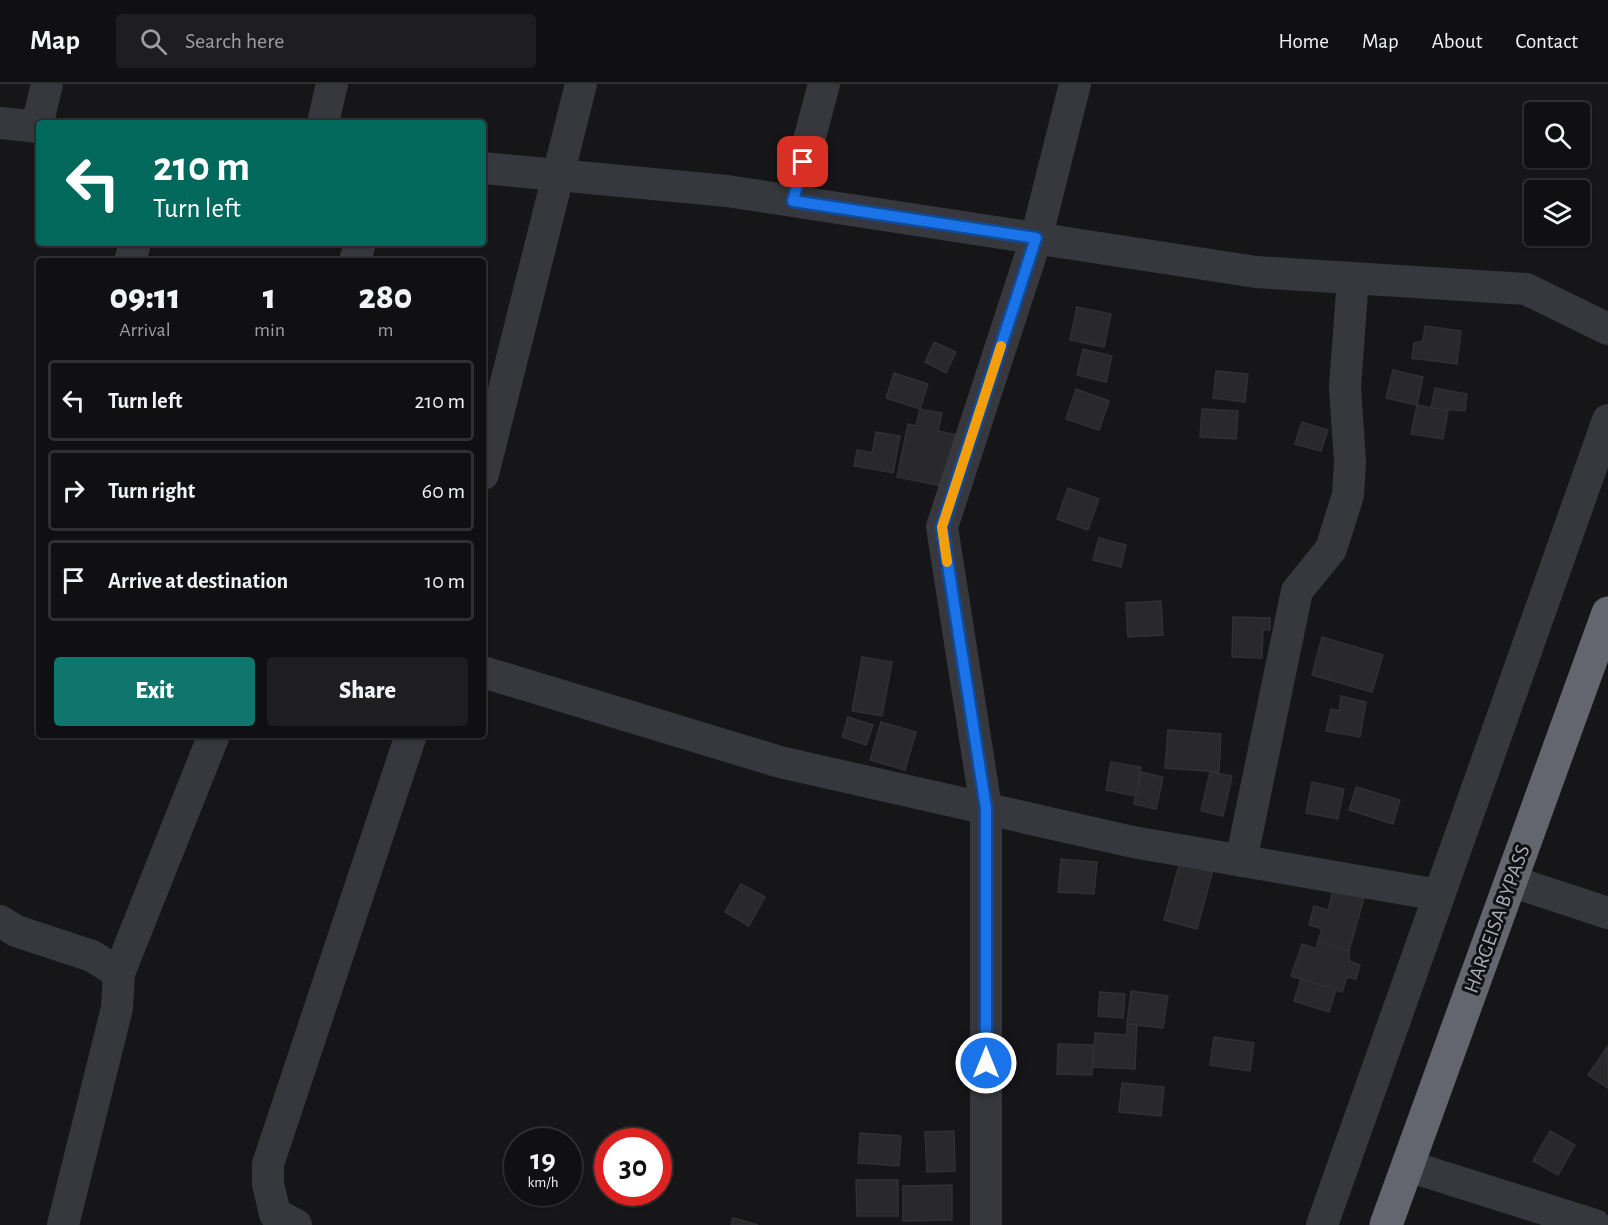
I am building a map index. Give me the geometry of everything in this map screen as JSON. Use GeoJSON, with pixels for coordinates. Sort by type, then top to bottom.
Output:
{"type":"FeatureCollection","features":[{"type":"Feature","properties":{"kind":"highway","name":"HARGEISA BYPASS"},"geometry":{"type":"LineString","coordinates":[[1386,1225],[1608,613]]}},
{"type":"Feature","properties":{"kind":"street"},"geometry":{"type":"LineString","coordinates":[[39,120],[47,84]]}},
{"type":"Feature","properties":{"kind":"street"},"geometry":{"type":"LineString","coordinates":[[323,120],[332,84]]}},
{"type":"Feature","properties":{"kind":"street"},"geometry":{"type":"LineString","coordinates":[[486,462],[581,84]]}},
{"type":"Feature","properties":{"kind":"street"},"geometry":{"type":"LineString","coordinates":[[793,201],[824,84]]}},
{"type":"Feature","properties":{"kind":"street"},"geometry":{"type":"LineString","coordinates":[[986,1225],[986,808],[942,527],[1036,238],[1074,84]]}},
{"type":"Feature","properties":{"kind":"street"},"geometry":{"type":"LineString","coordinates":[[0,123],[36,127]]}},
{"type":"Feature","properties":{"kind":"street"},"geometry":{"type":"LineString","coordinates":[[486,168],[727,191],[1256,272],[1526,289],[1608,329]]}},
{"type":"Feature","properties":{"kind":"street"},"geometry":{"type":"LineString","coordinates":[[1241,861],[1297,591],[1331,549],[1348,495],[1350,462],[1345,387],[1353,278]]}},
{"type":"Feature","properties":{"kind":"street"},"geometry":{"type":"LineString","coordinates":[[1322,1225],[1608,420]]}},
{"type":"Feature","properties":{"kind":"street"},"geometry":{"type":"LineString","coordinates":[[486,673],[780,762],[1133,842],[1439,896]]}},
{"type":"Feature","properties":{"kind":"street"},"geometry":{"type":"LineString","coordinates":[[63,1225],[117,1008],[119,973],[213,738]]}},
{"type":"Feature","properties":{"kind":"street"},"geometry":{"type":"LineString","coordinates":[[296,1225],[275,1214],[268,1184],[268,1164],[410,738]]}},
{"type":"Feature","properties":{"kind":"street"},"geometry":{"type":"LineString","coordinates":[[1511,881],[1608,913]]}},
{"type":"Feature","properties":{"kind":"street"},"geometry":{"type":"LineString","coordinates":[[0,921],[16,932],[92,956],[119,973]]}},
{"type":"Feature","properties":{"kind":"street"},"geometry":{"type":"LineString","coordinates":[[1408,1166],[1595,1225]]}},
{"type":"Feature","properties":{"kind":"building"},"geometry":{"type":"Polygon","coordinates":[[[1077,307],[1111,314],[1104,347],[1070,340],[1077,307]]]}},
{"type":"Feature","properties":{"kind":"building"},"geometry":{"type":"Polygon","coordinates":[[[1425,326],[1461,331],[1457,364],[1412,358],[1414,343],[1423,341],[1425,326]]]}},
{"type":"Feature","properties":{"kind":"building"},"geometry":{"type":"Polygon","coordinates":[[[934,342],[956,352],[946,373],[925,362],[934,342]]]}},
{"type":"Feature","properties":{"kind":"building"},"geometry":{"type":"Polygon","coordinates":[[[1083,349],[1112,356],[1106,382],[1077,375],[1083,349]]]}},
{"type":"Feature","properties":{"kind":"building"},"geometry":{"type":"Polygon","coordinates":[[[1393,370],[1423,377],[1417,405],[1386,398],[1393,370]]]}},
{"type":"Feature","properties":{"kind":"building"},"geometry":{"type":"Polygon","coordinates":[[[1216,371],[1248,374],[1245,402],[1213,398],[1216,371]]]}},
{"type":"Feature","properties":{"kind":"building"},"geometry":{"type":"Polygon","coordinates":[[[894,373],[928,384],[920,409],[886,398],[894,373]]]}},
{"type":"Feature","properties":{"kind":"building"},"geometry":{"type":"Polygon","coordinates":[[[1435,388],[1467,394],[1465,411],[1431,408],[1435,388]]]}},
{"type":"Feature","properties":{"kind":"building"},"geometry":{"type":"Polygon","coordinates":[[[1076,389],[1109,401],[1099,430],[1066,419],[1076,389]]]}},
{"type":"Feature","properties":{"kind":"building"},"geometry":{"type":"Polygon","coordinates":[[[1417,405],[1448,411],[1443,439],[1411,434],[1417,405]]]}},
{"type":"Feature","properties":{"kind":"building"},"geometry":{"type":"Polygon","coordinates":[[[920,409],[942,413],[938,431],[973,438],[962,490],[897,477],[908,424],[916,426],[920,409]]]}},
{"type":"Feature","properties":{"kind":"building"},"geometry":{"type":"Polygon","coordinates":[[[1202,409],[1238,411],[1236,439],[1200,437],[1202,409]]]}},
{"type":"Feature","properties":{"kind":"building"},"geometry":{"type":"Polygon","coordinates":[[[1302,422],[1328,430],[1321,451],[1295,444],[1302,422]]]}},
{"type":"Feature","properties":{"kind":"building"},"geometry":{"type":"Polygon","coordinates":[[[876,432],[900,436],[893,473],[854,466],[857,450],[872,453],[876,432]]]}},
{"type":"Feature","properties":{"kind":"building"},"geometry":{"type":"Polygon","coordinates":[[[1068,488],[1099,499],[1088,530],[1057,519],[1068,488]]]}},
{"type":"Feature","properties":{"kind":"building"},"geometry":{"type":"Polygon","coordinates":[[[1099,538],[1126,545],[1121,567],[1093,560],[1099,538]]]}},
{"type":"Feature","properties":{"kind":"building"},"geometry":{"type":"Polygon","coordinates":[[[1161,601],[1163,635],[1128,637],[1126,603],[1161,601]]]}},
{"type":"Feature","properties":{"kind":"building"},"geometry":{"type":"Polygon","coordinates":[[[1233,617],[1270,618],[1270,630],[1263,630],[1262,658],[1232,657],[1233,617]]]}},
{"type":"Feature","properties":{"kind":"building"},"geometry":{"type":"Polygon","coordinates":[[[1322,637],[1383,655],[1372,692],[1312,675],[1322,637]]]}},
{"type":"Feature","properties":{"kind":"building"},"geometry":{"type":"Polygon","coordinates":[[[862,657],[892,662],[882,716],[852,711],[862,657]]]}},
{"type":"Feature","properties":{"kind":"building"},"geometry":{"type":"Polygon","coordinates":[[[1341,696],[1366,702],[1360,737],[1326,731],[1331,709],[1339,711],[1341,696]]]}},
{"type":"Feature","properties":{"kind":"building"},"geometry":{"type":"Polygon","coordinates":[[[848,717],[873,725],[866,745],[842,737],[848,717]]]}},
{"type":"Feature","properties":{"kind":"building"},"geometry":{"type":"Polygon","coordinates":[[[881,722],[916,732],[905,770],[870,760],[881,722]]]}},
{"type":"Feature","properties":{"kind":"building"},"geometry":{"type":"Polygon","coordinates":[[[1168,730],[1221,734],[1219,772],[1165,768],[1168,730]]]}},
{"type":"Feature","properties":{"kind":"building"},"geometry":{"type":"Polygon","coordinates":[[[1111,762],[1141,767],[1136,796],[1106,790],[1111,762]]]}},
{"type":"Feature","properties":{"kind":"building"},"geometry":{"type":"Polygon","coordinates":[[[1141,772],[1163,777],[1156,809],[1134,804],[1141,772]]]}},
{"type":"Feature","properties":{"kind":"building"},"geometry":{"type":"Polygon","coordinates":[[[1210,772],[1232,776],[1223,816],[1201,811],[1210,772]]]}},
{"type":"Feature","properties":{"kind":"building"},"geometry":{"type":"Polygon","coordinates":[[[1312,782],[1344,789],[1338,819],[1306,813],[1312,782]]]}},
{"type":"Feature","properties":{"kind":"building"},"geometry":{"type":"Polygon","coordinates":[[[1356,787],[1400,800],[1393,824],[1349,810],[1356,787]]]}},
{"type":"Feature","properties":{"kind":"building"},"geometry":{"type":"Polygon","coordinates":[[[1061,859],[1097,862],[1094,894],[1058,892],[1061,859]]]}},
{"type":"Feature","properties":{"kind":"building"},"geometry":{"type":"Polygon","coordinates":[[[1180,861],[1213,870],[1197,929],[1164,920],[1180,861]]]}},
{"type":"Feature","properties":{"kind":"building"},"geometry":{"type":"Polygon","coordinates":[[[741,884],[765,897],[749,926],[725,912],[741,884]]]}},
{"type":"Feature","properties":{"kind":"building"},"geometry":{"type":"Polygon","coordinates":[[[1334,888],[1364,898],[1349,951],[1318,941],[1322,929],[1309,925],[1314,906],[1328,910],[1334,888]]]}},
{"type":"Feature","properties":{"kind":"building"},"geometry":{"type":"Polygon","coordinates":[[[1318,941],[1349,951],[1349,961],[1360,965],[1356,979],[1347,977],[1342,992],[1291,976],[1302,944],[1316,949],[1318,941]]]}},
{"type":"Feature","properties":{"kind":"building"},"geometry":{"type":"Polygon","coordinates":[[[1301,979],[1336,990],[1329,1012],[1294,1001],[1301,979]]]}},
{"type":"Feature","properties":{"kind":"building"},"geometry":{"type":"Polygon","coordinates":[[[1131,991],[1168,996],[1163,1028],[1127,1024],[1131,991]]]}},
{"type":"Feature","properties":{"kind":"building"},"geometry":{"type":"Polygon","coordinates":[[[1100,992],[1125,994],[1123,1018],[1098,1016],[1100,992]]]}},
{"type":"Feature","properties":{"kind":"building"},"geometry":{"type":"Polygon","coordinates":[[[1127,1024],[1137,1024],[1135,1069],[1093,1067],[1095,1033],[1127,1035],[1127,1024]]]}},
{"type":"Feature","properties":{"kind":"building"},"geometry":{"type":"Polygon","coordinates":[[[1214,1037],[1254,1043],[1250,1071],[1210,1065],[1214,1037]]]}},
{"type":"Feature","properties":{"kind":"building"},"geometry":{"type":"Polygon","coordinates":[[[1058,1044],[1093,1045],[1092,1075],[1057,1074],[1058,1044]]]}},
{"type":"Feature","properties":{"kind":"building"},"geometry":{"type":"Polygon","coordinates":[[[1608,1046],[1608,1088],[1588,1075],[1608,1046]]]}},
{"type":"Feature","properties":{"kind":"building"},"geometry":{"type":"Polygon","coordinates":[[[1122,1083],[1164,1087],[1161,1116],[1119,1112],[1122,1083]]]}},
{"type":"Feature","properties":{"kind":"building"},"geometry":{"type":"Polygon","coordinates":[[[954,1131],[955,1171],[927,1172],[925,1132],[954,1131]]]}},
{"type":"Feature","properties":{"kind":"building"},"geometry":{"type":"Polygon","coordinates":[[[1550,1131],[1575,1145],[1558,1175],[1533,1161],[1550,1131]]]}},
{"type":"Feature","properties":{"kind":"building"},"geometry":{"type":"Polygon","coordinates":[[[860,1133],[901,1136],[899,1166],[858,1163],[860,1133]]]}},
{"type":"Feature","properties":{"kind":"building"},"geometry":{"type":"Polygon","coordinates":[[[856,1180],[898,1180],[898,1216],[857,1216],[856,1180]]]}},
{"type":"Feature","properties":{"kind":"building"},"geometry":{"type":"Polygon","coordinates":[[[952,1185],[952,1220],[903,1221],[903,1186],[952,1185]]]}},
{"type":"Feature","properties":{"kind":"building"},"geometry":{"type":"Polygon","coordinates":[[[733,1218],[758,1225],[731,1225],[733,1218]]]}},
{"type":"Feature","properties":{"kind":"slow traffic"},"geometry":{"type":"LineString","coordinates":[[947,562],[942,527],[1001,346]]}},
{"type":"Feature","properties":{"kind":"route"},"geometry":{"type":"LineString","coordinates":[[803,162],[793,201],[1036,238],[942,527],[986,808],[986,1063]]}}]}
